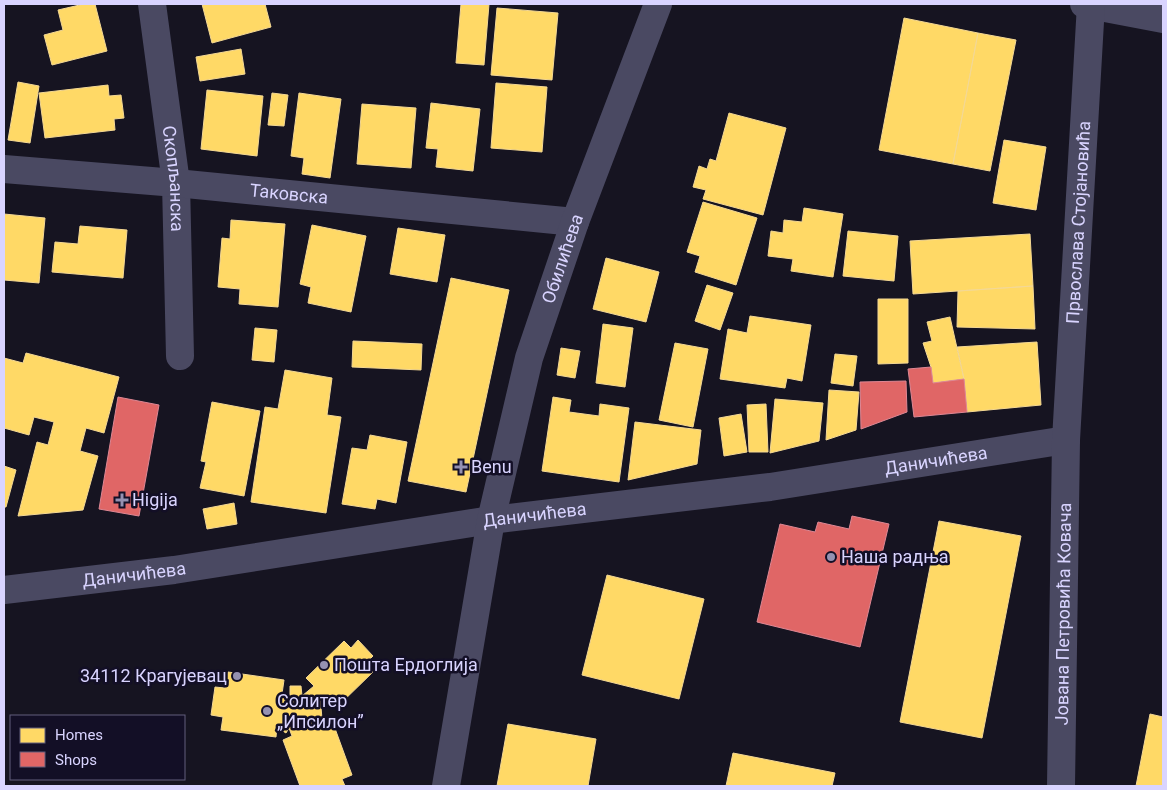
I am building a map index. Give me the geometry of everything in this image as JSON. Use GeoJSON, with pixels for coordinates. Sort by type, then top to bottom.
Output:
{"type":"FeatureCollection","features":[{"type":"Feature","properties":{"kind":"street","name":"Скопљанска"},"geometry":{"type":"LineString","coordinates":[[152,4],[176,183],[180,356]]}},
{"type":"Feature","properties":{"kind":"street","name":"Обилићева"},"geometry":{"type":"LineString","coordinates":[[446,786],[491,520],[529,358],[574,222],[658,4]]}},
{"type":"Feature","properties":{"kind":"street"},"geometry":{"type":"LineString","coordinates":[[1088,4],[1163,19]]}},
{"type":"Feature","properties":{"kind":"street","name":"Првослава Стојановића"},"geometry":{"type":"LineString","coordinates":[[1066,440],[1088,4]]}},
{"type":"Feature","properties":{"kind":"street","name":"Таковска"},"geometry":{"type":"LineString","coordinates":[[4,169],[176,183],[574,222]]}},
{"type":"Feature","properties":{"kind":"street","name":"Даничићева"},"geometry":{"type":"LineString","coordinates":[[4,590],[174,570],[491,520],[770,487],[1066,440]]}},
{"type":"Feature","properties":{"kind":"street","name":"Јована Петровића Ковача"},"geometry":{"type":"LineString","coordinates":[[1062,786],[1066,440]]}},
{"type":"Feature","properties":{"kind":"building: Homes"},"geometry":{"type":"Polygon","coordinates":[[[84,4],[95,4],[107,51],[52,65],[44,35],[63,30],[58,10],[84,4]]]}},
{"type":"Feature","properties":{"kind":"building: Homes"},"geometry":{"type":"Polygon","coordinates":[[[202,4],[265,4],[271,27],[212,43],[202,4]]]}},
{"type":"Feature","properties":{"kind":"building: Homes"},"geometry":{"type":"Polygon","coordinates":[[[461,4],[489,4],[484,65],[456,63],[461,4]]]}},
{"type":"Feature","properties":{"kind":"building: Homes"},"geometry":{"type":"Polygon","coordinates":[[[497,8],[558,13],[552,80],[491,75],[497,8]]]}},
{"type":"Feature","properties":{"kind":"building: Homes"},"geometry":{"type":"Polygon","coordinates":[[[904,18],[978,33],[953,164],[879,150],[904,18]]]}},
{"type":"Feature","properties":{"kind":"building: Homes"},"geometry":{"type":"Polygon","coordinates":[[[978,33],[1016,40],[990,171],[953,164],[978,33]]]}},
{"type":"Feature","properties":{"kind":"building: Homes"},"geometry":{"type":"Polygon","coordinates":[[[241,49],[245,74],[200,81],[196,57],[241,49]]]}},
{"type":"Feature","properties":{"kind":"building: Homes"},"geometry":{"type":"Polygon","coordinates":[[[18,82],[39,86],[30,143],[8,140],[18,82]]]}},
{"type":"Feature","properties":{"kind":"building: Homes"},"geometry":{"type":"Polygon","coordinates":[[[496,83],[547,87],[542,152],[491,148],[496,83]]]}},
{"type":"Feature","properties":{"kind":"building: Homes"},"geometry":{"type":"Polygon","coordinates":[[[108,85],[109,96],[121,95],[124,118],[114,119],[115,130],[45,138],[39,93],[108,85]]]}},
{"type":"Feature","properties":{"kind":"building: Homes"},"geometry":{"type":"Polygon","coordinates":[[[207,90],[263,96],[257,156],[201,149],[207,90]]]}},
{"type":"Feature","properties":{"kind":"building: Homes"},"geometry":{"type":"Polygon","coordinates":[[[272,93],[288,95],[284,126],[268,125],[272,93]]]}},
{"type":"Feature","properties":{"kind":"building: Homes"},"geometry":{"type":"Polygon","coordinates":[[[299,93],[341,99],[330,178],[302,174],[304,158],[291,156],[299,93]]]}},
{"type":"Feature","properties":{"kind":"building: Homes"},"geometry":{"type":"Polygon","coordinates":[[[431,103],[480,109],[473,171],[436,167],[438,149],[426,148],[431,103]]]}},
{"type":"Feature","properties":{"kind":"building: Homes"},"geometry":{"type":"Polygon","coordinates":[[[362,104],[416,108],[411,168],[357,164],[362,104]]]}},
{"type":"Feature","properties":{"kind":"building: Homes"},"geometry":{"type":"Polygon","coordinates":[[[729,113],[786,128],[763,215],[703,199],[706,190],[693,187],[699,166],[707,169],[710,159],[716,161],[729,113]]]}},
{"type":"Feature","properties":{"kind":"building: Homes"},"geometry":{"type":"Polygon","coordinates":[[[1004,140],[1046,147],[1036,210],[993,203],[1004,140]]]}},
{"type":"Feature","properties":{"kind":"building: Homes"},"geometry":{"type":"Polygon","coordinates":[[[703,202],[757,218],[736,285],[695,272],[700,256],[687,252],[703,202]]]}},
{"type":"Feature","properties":{"kind":"building: Homes"},"geometry":{"type":"Polygon","coordinates":[[[804,208],[843,214],[833,277],[791,271],[793,259],[768,256],[771,231],[783,233],[784,220],[802,222],[804,208]]]}},
{"type":"Feature","properties":{"kind":"building: Homes"},"geometry":{"type":"Polygon","coordinates":[[[4,214],[45,218],[39,283],[4,280],[4,214]]]}},
{"type":"Feature","properties":{"kind":"building: Homes"},"geometry":{"type":"Polygon","coordinates":[[[231,220],[285,224],[278,307],[239,304],[240,289],[218,287],[222,238],[230,239],[231,220]]]}},
{"type":"Feature","properties":{"kind":"building: Homes"},"geometry":{"type":"Polygon","coordinates":[[[312,225],[366,236],[351,312],[308,303],[311,287],[300,284],[312,225]]]}},
{"type":"Feature","properties":{"kind":"building: Homes"},"geometry":{"type":"Polygon","coordinates":[[[80,226],[127,230],[123,278],[52,272],[55,242],[78,244],[80,226]]]}},
{"type":"Feature","properties":{"kind":"building: Homes"},"geometry":{"type":"Polygon","coordinates":[[[398,228],[445,235],[437,282],[390,274],[398,228]]]}},
{"type":"Feature","properties":{"kind":"building: Homes"},"geometry":{"type":"Polygon","coordinates":[[[848,231],[898,236],[894,281],[843,276],[848,231]]]}},
{"type":"Feature","properties":{"kind":"building: Homes"},"geometry":{"type":"Polygon","coordinates":[[[1030,234],[1033,286],[913,294],[910,241],[1030,234]]]}},
{"type":"Feature","properties":{"kind":"building: Homes"},"geometry":{"type":"Polygon","coordinates":[[[606,258],[659,272],[646,322],[593,309],[606,258]]]}},
{"type":"Feature","properties":{"kind":"building: Homes"},"geometry":{"type":"Polygon","coordinates":[[[451,278],[509,290],[466,492],[408,481],[451,278]]]}},
{"type":"Feature","properties":{"kind":"building: Homes"},"geometry":{"type":"Polygon","coordinates":[[[707,285],[733,293],[720,330],[695,321],[707,285]]]}},
{"type":"Feature","properties":{"kind":"building: Homes"},"geometry":{"type":"Polygon","coordinates":[[[1033,286],[1035,329],[957,327],[958,291],[1033,286]]]}},
{"type":"Feature","properties":{"kind":"building: Homes"},"geometry":{"type":"Polygon","coordinates":[[[878,299],[908,299],[908,363],[878,364],[878,299]]]}},
{"type":"Feature","properties":{"kind":"building: Homes"},"geometry":{"type":"Polygon","coordinates":[[[750,316],[811,325],[802,381],[787,378],[785,388],[720,379],[728,329],[747,333],[750,316]]]}},
{"type":"Feature","properties":{"kind":"building: Homes"},"geometry":{"type":"Polygon","coordinates":[[[950,317],[964,379],[933,383],[931,367],[923,343],[932,341],[927,322],[950,317]]]}},
{"type":"Feature","properties":{"kind":"building: Homes"},"geometry":{"type":"Polygon","coordinates":[[[603,324],[633,328],[625,387],[596,383],[603,324]]]}},
{"type":"Feature","properties":{"kind":"building: Homes"},"geometry":{"type":"Polygon","coordinates":[[[255,328],[277,330],[274,362],[252,360],[255,328]]]}},
{"type":"Feature","properties":{"kind":"building: Homes"},"geometry":{"type":"Polygon","coordinates":[[[353,341],[422,344],[421,370],[352,367],[353,341]]]}},
{"type":"Feature","properties":{"kind":"building: Homes"},"geometry":{"type":"Polygon","coordinates":[[[1037,342],[1041,405],[967,412],[964,379],[957,347],[1037,342]]]}},
{"type":"Feature","properties":{"kind":"building: Homes"},"geometry":{"type":"Polygon","coordinates":[[[675,343],[708,349],[693,427],[659,420],[675,343]]]}},
{"type":"Feature","properties":{"kind":"building: Homes"},"geometry":{"type":"Polygon","coordinates":[[[561,348],[580,351],[575,378],[557,375],[561,348]]]}},
{"type":"Feature","properties":{"kind":"building: Homes"},"geometry":{"type":"Polygon","coordinates":[[[26,353],[119,377],[104,433],[86,428],[80,451],[98,456],[83,510],[18,516],[37,442],[48,445],[54,422],[34,417],[29,435],[4,428],[4,358],[23,363],[26,353]]]}},
{"type":"Feature","properties":{"kind":"building: Homes"},"geometry":{"type":"Polygon","coordinates":[[[835,354],[857,356],[853,386],[831,383],[835,354]]]}},
{"type":"Feature","properties":{"kind":"building: Homes"},"geometry":{"type":"Polygon","coordinates":[[[285,370],[332,378],[327,415],[341,417],[326,513],[251,502],[265,407],[278,409],[285,370]]]}},
{"type":"Feature","properties":{"kind":"building: Homes"},"geometry":{"type":"Polygon","coordinates":[[[829,390],[859,392],[856,430],[826,440],[829,390]]]}},
{"type":"Feature","properties":{"kind":"building: Homes"},"geometry":{"type":"Polygon","coordinates":[[[553,397],[571,400],[569,412],[599,416],[600,404],[629,408],[619,482],[542,471],[553,397]]]}},
{"type":"Feature","properties":{"kind":"building: Homes"},"geometry":{"type":"Polygon","coordinates":[[[775,399],[823,403],[819,441],[770,453],[775,399]]]}},
{"type":"Feature","properties":{"kind":"building: Homes"},"geometry":{"type":"Polygon","coordinates":[[[212,402],[260,411],[244,496],[200,488],[206,462],[201,461],[212,402]]]}},
{"type":"Feature","properties":{"kind":"building: Homes"},"geometry":{"type":"Polygon","coordinates":[[[766,404],[768,452],[749,452],[747,405],[766,404]]]}},
{"type":"Feature","properties":{"kind":"building: Homes"},"geometry":{"type":"Polygon","coordinates":[[[741,414],[747,452],[724,456],[719,418],[741,414]]]}},
{"type":"Feature","properties":{"kind":"building: Homes"},"geometry":{"type":"Polygon","coordinates":[[[635,422],[701,430],[697,464],[628,480],[635,422]]]}},
{"type":"Feature","properties":{"kind":"building: Homes"},"geometry":{"type":"Polygon","coordinates":[[[370,435],[407,442],[396,503],[377,499],[375,509],[342,504],[352,448],[367,450],[370,435]]]}},
{"type":"Feature","properties":{"kind":"building: Homes"},"geometry":{"type":"Polygon","coordinates":[[[4,466],[16,470],[6,507],[4,507],[4,466]]]}},
{"type":"Feature","properties":{"kind":"building: Homes"},"geometry":{"type":"Polygon","coordinates":[[[234,503],[237,524],[207,529],[203,509],[234,503]]]}},
{"type":"Feature","properties":{"kind":"building: Homes"},"geometry":{"type":"Polygon","coordinates":[[[939,521],[1021,536],[982,738],[900,722],[939,521]]]}},
{"type":"Feature","properties":{"kind":"building: Homes"},"geometry":{"type":"Polygon","coordinates":[[[607,575],[704,599],[679,699],[582,675],[607,575]]]}},
{"type":"Feature","properties":{"kind":"building: Homes","name":"Солитер „Ипсилон”"},"geometry":{"type":"Polygon","coordinates":[[[358,640],[373,656],[365,664],[373,672],[337,707],[329,699],[321,707],[324,726],[333,723],[352,775],[342,779],[345,786],[300,786],[283,740],[292,736],[289,728],[286,733],[281,730],[284,726],[277,726],[276,737],[221,730],[223,717],[211,715],[215,687],[225,688],[228,672],[284,680],[282,694],[290,697],[290,686],[301,686],[302,696],[314,686],[306,678],[344,641],[351,648],[358,640]]]}},
{"type":"Feature","properties":{"kind":"building: Homes"},"geometry":{"type":"Polygon","coordinates":[[[1150,714],[1163,717],[1163,786],[1136,786],[1150,714]]]}},
{"type":"Feature","properties":{"kind":"building: Homes"},"geometry":{"type":"Polygon","coordinates":[[[508,724],[596,739],[588,786],[497,786],[508,724]]]}},
{"type":"Feature","properties":{"kind":"building: Homes"},"geometry":{"type":"Polygon","coordinates":[[[733,753],[835,773],[832,786],[726,786],[733,753]]]}},
{"type":"Feature","properties":{"kind":"building: Shops"},"geometry":{"type":"Polygon","coordinates":[[[931,367],[933,383],[964,379],[967,412],[914,417],[908,369],[931,367]]]}},
{"type":"Feature","properties":{"kind":"building: Shops"},"geometry":{"type":"Polygon","coordinates":[[[906,381],[907,412],[861,429],[860,382],[906,381]]]}},
{"type":"Feature","properties":{"kind":"building: Shops"},"geometry":{"type":"Polygon","coordinates":[[[118,397],[159,405],[139,516],[99,509],[118,397]]]}},
{"type":"Feature","properties":{"kind":"building: Shops"},"geometry":{"type":"Polygon","coordinates":[[[852,516],[889,524],[860,647],[757,622],[780,524],[815,532],[818,522],[849,529],[852,516]]]}},
{"type":"Feature","properties":{"kind":"place","name":"Benu"},"geometry":{"type":"Point","coordinates":[461,467]}},
{"type":"Feature","properties":{"kind":"place","name":"Higija"},"geometry":{"type":"Point","coordinates":[122,500]}},
{"type":"Feature","properties":{"kind":"place","name":"Наша радња"},"geometry":{"type":"Point","coordinates":[831,557]}},
{"type":"Feature","properties":{"kind":"place","name":"Пошта Ердоглија"},"geometry":{"type":"Point","coordinates":[324,665]}},
{"type":"Feature","properties":{"kind":"place","name":"34112 Крагујевац"},"geometry":{"type":"Point","coordinates":[237,676]}},
{"type":"Feature","properties":{"kind":"place","name":"Солитер „Ипсилон”"},"geometry":{"type":"Point","coordinates":[267,711]}}]}
